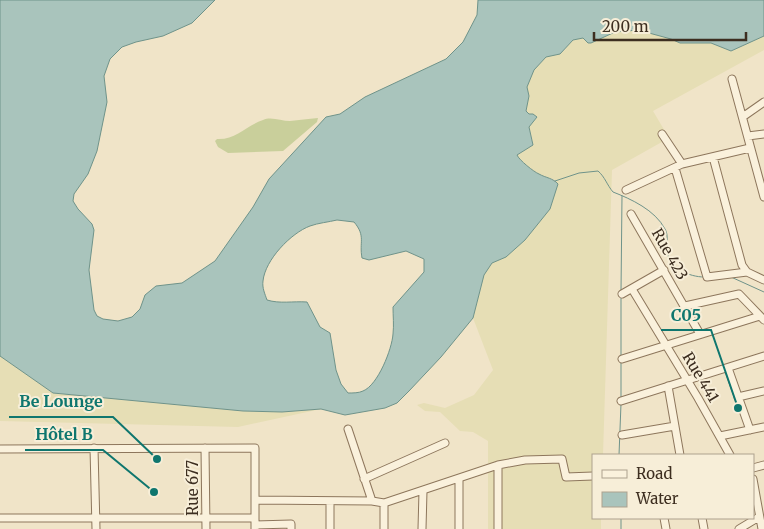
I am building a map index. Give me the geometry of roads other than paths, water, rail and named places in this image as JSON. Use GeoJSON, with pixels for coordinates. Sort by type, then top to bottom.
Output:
{"type":"FeatureCollection","features":[{"type":"Feature","properties":{"kind":"street"},"geometry":{"type":"LineString","coordinates":[[732,79],[744,116],[750,148],[764,196]]}},
{"type":"Feature","properties":{"kind":"street"},"geometry":{"type":"LineString","coordinates":[[744,116],[764,102]]}},
{"type":"Feature","properties":{"kind":"street"},"geometry":{"type":"LineString","coordinates":[[662,134],[679,166],[708,277],[747,272]]}},
{"type":"Feature","properties":{"kind":"street"},"geometry":{"type":"LineString","coordinates":[[748,136],[764,134]]}},
{"type":"Feature","properties":{"kind":"street"},"geometry":{"type":"LineString","coordinates":[[626,190],[679,166],[750,148]]}},
{"type":"Feature","properties":{"kind":"street"},"geometry":{"type":"LineString","coordinates":[[713,157],[742,265],[747,272],[764,280]]}},
{"type":"Feature","properties":{"kind":"street","name":"Rue 423"},"geometry":{"type":"LineString","coordinates":[[631,214],[700,334]]}},
{"type":"Feature","properties":{"kind":"street"},"geometry":{"type":"LineString","coordinates":[[622,294],[664,270]]}},
{"type":"Feature","properties":{"kind":"street","name":"Rue 441"},"geometry":{"type":"LineString","coordinates":[[632,289],[729,454]]}},
{"type":"Feature","properties":{"kind":"street"},"geometry":{"type":"LineString","coordinates":[[622,359],[700,334],[762,318],[739,294],[684,306]]}},
{"type":"Feature","properties":{"kind":"street"},"geometry":{"type":"LineString","coordinates":[[621,401],[764,356]]}},
{"type":"Feature","properties":{"kind":"street"},"geometry":{"type":"LineString","coordinates":[[728,368],[750,430]]}},
{"type":"Feature","properties":{"kind":"street"},"geometry":{"type":"LineString","coordinates":[[668,386],[680,454]]}},
{"type":"Feature","properties":{"kind":"street"},"geometry":{"type":"LineString","coordinates":[[738,397],[764,391]]}},
{"type":"Feature","properties":{"kind":"street"},"geometry":{"type":"LineString","coordinates":[[622,435],[675,426]]}},
{"type":"Feature","properties":{"kind":"street"},"geometry":{"type":"LineString","coordinates":[[720,436],[764,427]]}},
{"type":"Feature","properties":{"kind":"street"},"geometry":{"type":"LineString","coordinates":[[348,429],[372,501]]}},
{"type":"Feature","properties":{"kind":"street"},"geometry":{"type":"LineString","coordinates":[[364,479],[445,443]]}},
{"type":"Feature","properties":{"kind":"street"},"geometry":{"type":"LineString","coordinates":[[94,448],[96,529]]}},
{"type":"Feature","properties":{"kind":"street","name":"Rue 677"},"geometry":{"type":"LineString","coordinates":[[206,448],[206,529]]}},
{"type":"Feature","properties":{"kind":"street"},"geometry":{"type":"LineString","coordinates":[[0,449],[255,448],[255,524]]}},
{"type":"Feature","properties":{"kind":"street"},"geometry":{"type":"LineString","coordinates":[[255,500],[372,501],[384,504],[498,465],[525,460],[562,459],[566,477],[592,476]]}},
{"type":"Feature","properties":{"kind":"street"},"geometry":{"type":"LineString","coordinates":[[498,465],[498,529]]}},
{"type":"Feature","properties":{"kind":"street"},"geometry":{"type":"LineString","coordinates":[[459,479],[459,529]]}},
{"type":"Feature","properties":{"kind":"street"},"geometry":{"type":"LineString","coordinates":[[754,484],[762,529]]}},
{"type":"Feature","properties":{"kind":"street"},"geometry":{"type":"LineString","coordinates":[[422,529],[423,491]]}},
{"type":"Feature","properties":{"kind":"street"},"geometry":{"type":"LineString","coordinates":[[330,501],[330,529]]}},
{"type":"Feature","properties":{"kind":"street"},"geometry":{"type":"LineString","coordinates":[[384,504],[384,529]]}},
{"type":"Feature","properties":{"kind":"street"},"geometry":{"type":"LineString","coordinates":[[739,529],[759,517]]}},
{"type":"Feature","properties":{"kind":"street"},"geometry":{"type":"LineString","coordinates":[[0,518],[206,518],[255,524],[291,524],[291,529]]}},
{"type":"Feature","properties":{"kind":"water"},"geometry":{"type":"Polygon","coordinates":[[[0,0],[215,0],[192,23],[163,36],[122,47],[110,59],[104,76],[107,102],[97,151],[88,174],[74,194],[73,201],[92,224],[94,230],[89,270],[94,310],[97,316],[103,319],[118,321],[132,317],[140,309],[145,295],[156,286],[182,283],[215,261],[253,207],[269,179],[326,117],[340,114],[365,97],[446,59],[463,42],[477,15],[478,0],[764,0],[764,36],[731,51],[711,43],[680,43],[638,30],[615,32],[591,43],[588,43],[583,38],[573,40],[560,54],[546,57],[534,70],[527,87],[529,96],[526,111],[537,117],[529,127],[533,145],[517,155],[534,171],[554,180],[558,184],[550,209],[525,240],[506,257],[492,263],[484,275],[473,318],[441,357],[397,403],[385,408],[345,415],[321,409],[282,412],[243,411],[53,393],[0,356],[0,0]],[[337,220],[320,223],[310,226],[295,235],[274,256],[265,273],[263,284],[267,300],[307,302],[320,327],[330,333],[336,370],[341,384],[348,393],[363,391],[374,382],[387,357],[392,341],[393,307],[424,272],[424,259],[406,251],[369,260],[362,258],[361,235],[354,222],[337,220]]]}},
{"type":"Feature","properties":{"kind":"waterway"},"geometry":{"type":"LineString","coordinates":[[555,181],[579,173],[598,171],[613,192],[642,206],[661,222],[667,234],[669,257],[676,267],[686,273],[704,277]]}},
{"type":"Feature","properties":{"kind":"waterway"},"geometry":{"type":"LineString","coordinates":[[621,292],[622,196]]}},
{"type":"Feature","properties":{"kind":"waterway"},"geometry":{"type":"LineString","coordinates":[[731,277],[764,292]]}},
{"type":"Feature","properties":{"kind":"waterway"},"geometry":{"type":"LineString","coordinates":[[621,296],[621,357]]}},
{"type":"Feature","properties":{"kind":"waterway"},"geometry":{"type":"LineString","coordinates":[[621,361],[621,397]]}},
{"type":"Feature","properties":{"kind":"waterway"},"geometry":{"type":"LineString","coordinates":[[619,454],[621,404]]}},
{"type":"Feature","properties":{"kind":"waterway"},"geometry":{"type":"LineString","coordinates":[[621,519],[621,529]]}},
{"type":"Feature","properties":{"kind":"place","name":"C05"},"geometry":{"type":"Point","coordinates":[738,408]}},
{"type":"Feature","properties":{"kind":"place","name":"Be Lounge"},"geometry":{"type":"Point","coordinates":[157,459]}},
{"type":"Feature","properties":{"kind":"place","name":"Hôtel B"},"geometry":{"type":"Point","coordinates":[154,492]}}]}
